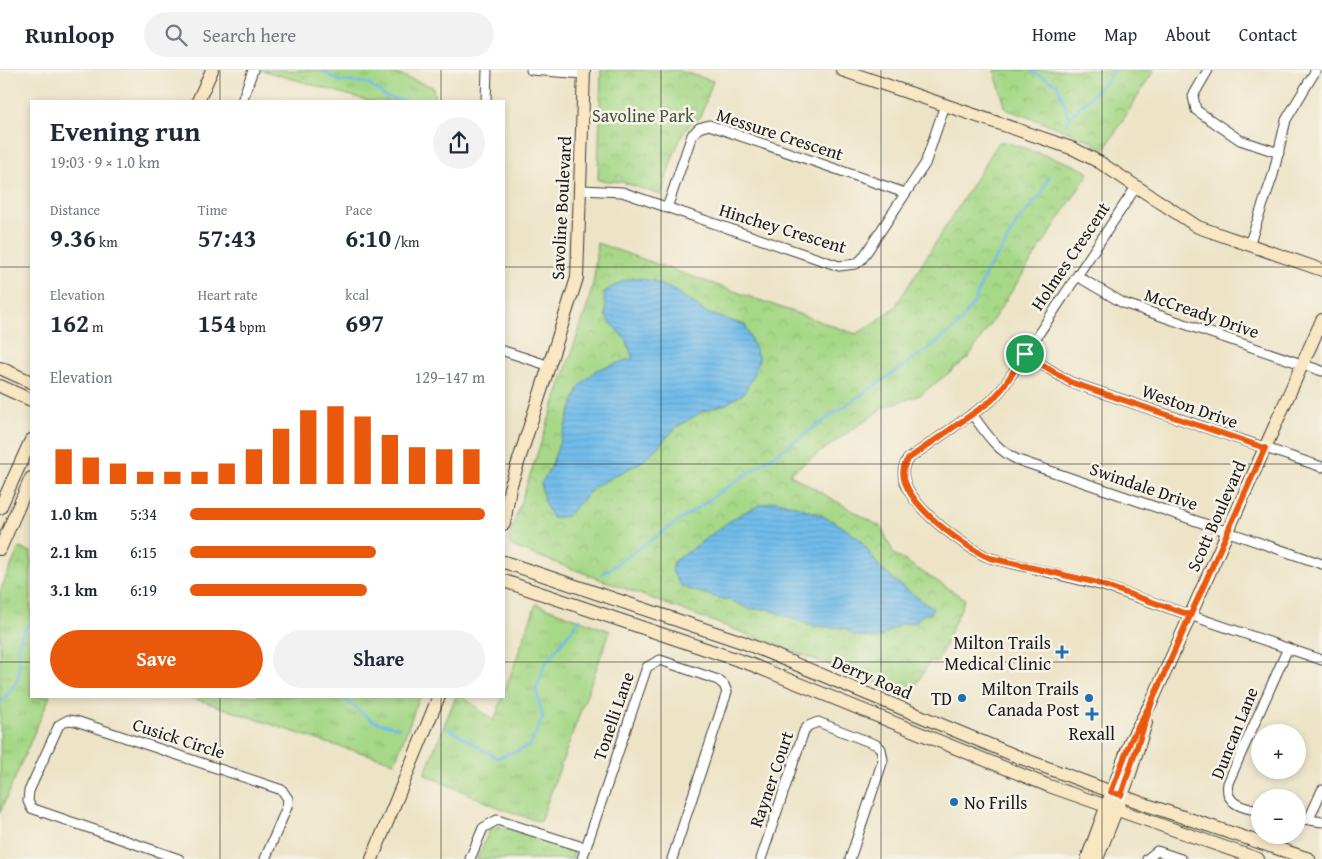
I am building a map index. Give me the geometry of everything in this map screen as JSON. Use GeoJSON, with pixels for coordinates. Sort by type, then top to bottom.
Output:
{"type":"FeatureCollection","features":[{"type":"Feature","properties":{"kind":"main road"},"geometry":{"type":"LineString","coordinates":[[198,100],[212,70]]}},
{"type":"Feature","properties":{"kind":"main road"},"geometry":{"type":"LineString","coordinates":[[842,70],[870,75],[945,105],[1074,150],[1099,162],[1198,227],[1322,270]]}},
{"type":"Feature","properties":{"kind":"main road","name":"Savoline Boulevard"},"geometry":{"type":"LineString","coordinates":[[505,498],[510,488],[578,278],[584,72]]}},
{"type":"Feature","properties":{"kind":"main road","name":"Scott Boulevard"},"geometry":{"type":"LineString","coordinates":[[1087,859],[1110,809],[1153,699],[1322,320]]}},
{"type":"Feature","properties":{"kind":"main road"},"geometry":{"type":"LineString","coordinates":[[0,368],[30,382]]}},
{"type":"Feature","properties":{"kind":"main road"},"geometry":{"type":"LineString","coordinates":[[0,386],[30,400]]}},
{"type":"Feature","properties":{"kind":"main road"},"geometry":{"type":"LineString","coordinates":[[0,508],[30,442]]}},
{"type":"Feature","properties":{"kind":"main road"},"geometry":{"type":"LineString","coordinates":[[0,549],[30,480]]}},
{"type":"Feature","properties":{"kind":"main road","name":"Savoline Boulevard"},"geometry":{"type":"LineString","coordinates":[[505,518],[510,488]]}},
{"type":"Feature","properties":{"kind":"main road","name":"Derry Road"},"geometry":{"type":"LineString","coordinates":[[505,562],[744,643],[1021,758],[1116,793],[1309,859]]}},
{"type":"Feature","properties":{"kind":"main road","name":"Derry Road"},"geometry":{"type":"LineString","coordinates":[[505,581],[750,664],[910,731],[1110,809],[1258,859]]}},
{"type":"Feature","properties":{"kind":"main road"},"geometry":{"type":"LineString","coordinates":[[372,859],[438,698]]}},
{"type":"Feature","properties":{"kind":"main road","name":"Scott Boulevard"},"geometry":{"type":"LineString","coordinates":[[1097,859],[1110,809]]}},
{"type":"Feature","properties":{"kind":"street"},"geometry":{"type":"LineString","coordinates":[[242,100],[253,70]]}},
{"type":"Feature","properties":{"kind":"street"},"geometry":{"type":"LineString","coordinates":[[486,100],[487,70]]}},
{"type":"Feature","properties":{"kind":"street"},"geometry":{"type":"LineString","coordinates":[[531,70],[584,72]]}},
{"type":"Feature","properties":{"kind":"street"},"geometry":{"type":"LineString","coordinates":[[1208,70],[1193,96],[1196,110],[1240,140],[1279,153]]}},
{"type":"Feature","properties":{"kind":"street"},"geometry":{"type":"LineString","coordinates":[[1249,245],[1273,176],[1283,130],[1290,111],[1316,70]]}},
{"type":"Feature","properties":{"kind":"street","name":"Hinchey Crescent"},"geometry":{"type":"LineString","coordinates":[[582,190],[622,192],[845,266],[856,264],[862,259],[925,164],[945,105]]}},
{"type":"Feature","properties":{"kind":"street","name":"Messure Crescent"},"geometry":{"type":"LineString","coordinates":[[667,208],[692,135],[698,128],[709,125],[905,193]]}},
{"type":"Feature","properties":{"kind":"street","name":"Holmes Crescent"},"geometry":{"type":"LineString","coordinates":[[1136,187],[1002,389],[972,414],[908,459],[904,466],[905,482],[930,518],[968,547],[990,558],[1094,582],[1322,660]]}},
{"type":"Feature","properties":{"kind":"street","name":"McCready Drive"},"geometry":{"type":"LineString","coordinates":[[1077,276],[1123,303],[1322,371]]}},
{"type":"Feature","properties":{"kind":"street"},"geometry":{"type":"LineString","coordinates":[[505,351],[550,366]]}},
{"type":"Feature","properties":{"kind":"street","name":"Weston Drive"},"geometry":{"type":"LineString","coordinates":[[1025,354],[1070,382],[1322,467]]}},
{"type":"Feature","properties":{"kind":"street","name":"Swindale Drive"},"geometry":{"type":"LineString","coordinates":[[972,414],[993,443],[1011,457],[1322,564]]}},
{"type":"Feature","properties":{"kind":"street","name":"Duncan Lane"},"geometry":{"type":"LineString","coordinates":[[1251,809],[1233,803],[1227,793],[1228,783],[1288,648]]}},
{"type":"Feature","properties":{"kind":"street","name":"Tonelli Lane"},"geometry":{"type":"LineString","coordinates":[[582,859],[647,667],[655,661],[663,660],[718,680],[724,685],[727,692],[672,859]]}},
{"type":"Feature","properties":{"kind":"street","name":"Cusick Circle"},"geometry":{"type":"LineString","coordinates":[[179,859],[167,857],[31,808],[28,801],[29,791],[59,725],[68,720],[76,721],[282,790],[288,799],[287,807],[265,859]]}},
{"type":"Feature","properties":{"kind":"street","name":"Rayner Court"},"geometry":{"type":"LineString","coordinates":[[761,859],[804,731],[812,722],[818,722],[877,745],[883,754],[883,760],[850,859]]}},
{"type":"Feature","properties":{"kind":"street"},"geometry":{"type":"LineString","coordinates":[[1309,819],[1322,790]]}},
{"type":"Feature","properties":{"kind":"street"},"geometry":{"type":"LineString","coordinates":[[1306,819],[1322,822]]}},
{"type":"Feature","properties":{"kind":"street"},"geometry":{"type":"LineString","coordinates":[[470,859],[483,828],[497,820],[586,848]]}},
{"type":"Feature","properties":{"kind":"street"},"geometry":{"type":"LineString","coordinates":[[1147,859],[1157,851],[1181,859]]}},
{"type":"Feature","properties":{"kind":"green space"},"geometry":{"type":"Polygon","coordinates":[[[261,70],[385,70],[433,87],[435,100],[366,100],[261,70]]]}},
{"type":"Feature","properties":{"kind":"green space","name":"Savoline Park"},"geometry":{"type":"Polygon","coordinates":[[[601,70],[678,70],[713,81],[700,118],[685,130],[680,140],[661,195],[622,182],[598,180],[601,70]]]}},
{"type":"Feature","properties":{"kind":"green space"},"geometry":{"type":"Polygon","coordinates":[[[994,70],[1154,70],[1105,149],[1087,139],[1006,109],[994,70]]]}},
{"type":"Feature","properties":{"kind":"green space"},"geometry":{"type":"Polygon","coordinates":[[[999,142],[1006,142],[1074,165],[1089,173],[968,358],[920,395],[884,407],[789,474],[881,527],[894,554],[965,599],[937,663],[930,661],[910,695],[511,546],[509,538],[514,522],[588,304],[594,279],[597,243],[856,334],[872,325],[895,307],[999,142]]]}},
{"type":"Feature","properties":{"kind":"green space"},"geometry":{"type":"Polygon","coordinates":[[[19,548],[30,552],[30,698],[49,698],[0,813],[0,591],[19,548]]]}},
{"type":"Feature","properties":{"kind":"green space"},"geometry":{"type":"Polygon","coordinates":[[[536,604],[610,631],[540,822],[500,808],[425,773],[455,698],[465,698],[494,721],[502,698],[505,698],[505,690],[536,604]]]}},
{"type":"Feature","properties":{"kind":"green space"},"geometry":{"type":"Polygon","coordinates":[[[193,698],[419,698],[395,762],[327,743],[193,698]]]}},
{"type":"Feature","properties":{"kind":"green space"},"geometry":{"type":"Polygon","coordinates":[[[499,826],[571,849],[574,852],[572,859],[477,859],[490,829],[499,826]]]}},
{"type":"Feature","properties":{"kind":"water"},"geometry":{"type":"Polygon","coordinates":[[[636,278],[653,281],[677,292],[707,313],[745,325],[759,359],[752,379],[743,394],[726,404],[703,411],[677,427],[645,460],[594,487],[567,516],[552,518],[544,501],[541,484],[551,467],[579,387],[596,370],[633,358],[626,340],[606,317],[604,292],[623,281],[636,278]]]}},
{"type":"Feature","properties":{"kind":"water"},"geometry":{"type":"Polygon","coordinates":[[[776,501],[821,515],[842,526],[860,540],[884,571],[904,588],[933,608],[931,613],[922,615],[916,622],[901,624],[877,639],[853,635],[845,628],[812,626],[767,609],[749,609],[734,602],[687,589],[680,585],[672,571],[674,561],[735,518],[762,505],[776,501]]]}},
{"type":"Feature","properties":{"kind":"waterway"},"geometry":{"type":"LineString","coordinates":[[321,70],[339,81],[367,83],[386,97],[402,100]]}},
{"type":"Feature","properties":{"kind":"waterway"},"geometry":{"type":"LineString","coordinates":[[1029,70],[1057,84],[1069,118]]}},
{"type":"Feature","properties":{"kind":"waterway"},"geometry":{"type":"LineString","coordinates":[[1067,123],[1069,118],[1106,81],[1114,70]]}},
{"type":"Feature","properties":{"kind":"waterway"},"geometry":{"type":"LineString","coordinates":[[602,574],[932,346],[958,325],[974,303],[987,270],[1001,251],[1018,221],[1041,195],[1049,176]]}},
{"type":"Feature","properties":{"kind":"waterway"},"geometry":{"type":"LineString","coordinates":[[448,728],[497,758],[530,746],[543,717],[536,690],[545,664],[580,619]]}},
{"type":"Feature","properties":{"kind":"waterway"},"geometry":{"type":"LineString","coordinates":[[0,703],[17,681],[19,643],[30,624]]}},
{"type":"Feature","properties":{"kind":"waterway"},"geometry":{"type":"LineString","coordinates":[[343,698],[373,721],[399,728]]}},
{"type":"Feature","properties":{"kind":"place","name":"Milton Trails Medical Clinic"},"geometry":{"type":"Point","coordinates":[1062,652]}},
{"type":"Feature","properties":{"kind":"place","name":"TD"},"geometry":{"type":"Point","coordinates":[962,698]}},
{"type":"Feature","properties":{"kind":"place","name":"Milton Trails Canada Post"},"geometry":{"type":"Point","coordinates":[1089,698]}},
{"type":"Feature","properties":{"kind":"place","name":"Rexall"},"geometry":{"type":"Point","coordinates":[1092,714]}},
{"type":"Feature","properties":{"kind":"place","name":"No Frills"},"geometry":{"type":"Point","coordinates":[954,802]}},
{"type":"Feature","properties":{"kind":"route"},"geometry":{"type":"LineString","coordinates":[[1025,354],[1002,389],[991,401],[908,459],[904,466],[903,476],[905,482],[930,518],[951,535],[980,554],[1094,582],[1190,615],[1153,699],[1128,780],[1121,795],[1111,792],[1131,740],[1153,699],[1265,448],[1070,382],[1025,354]]}}]}
